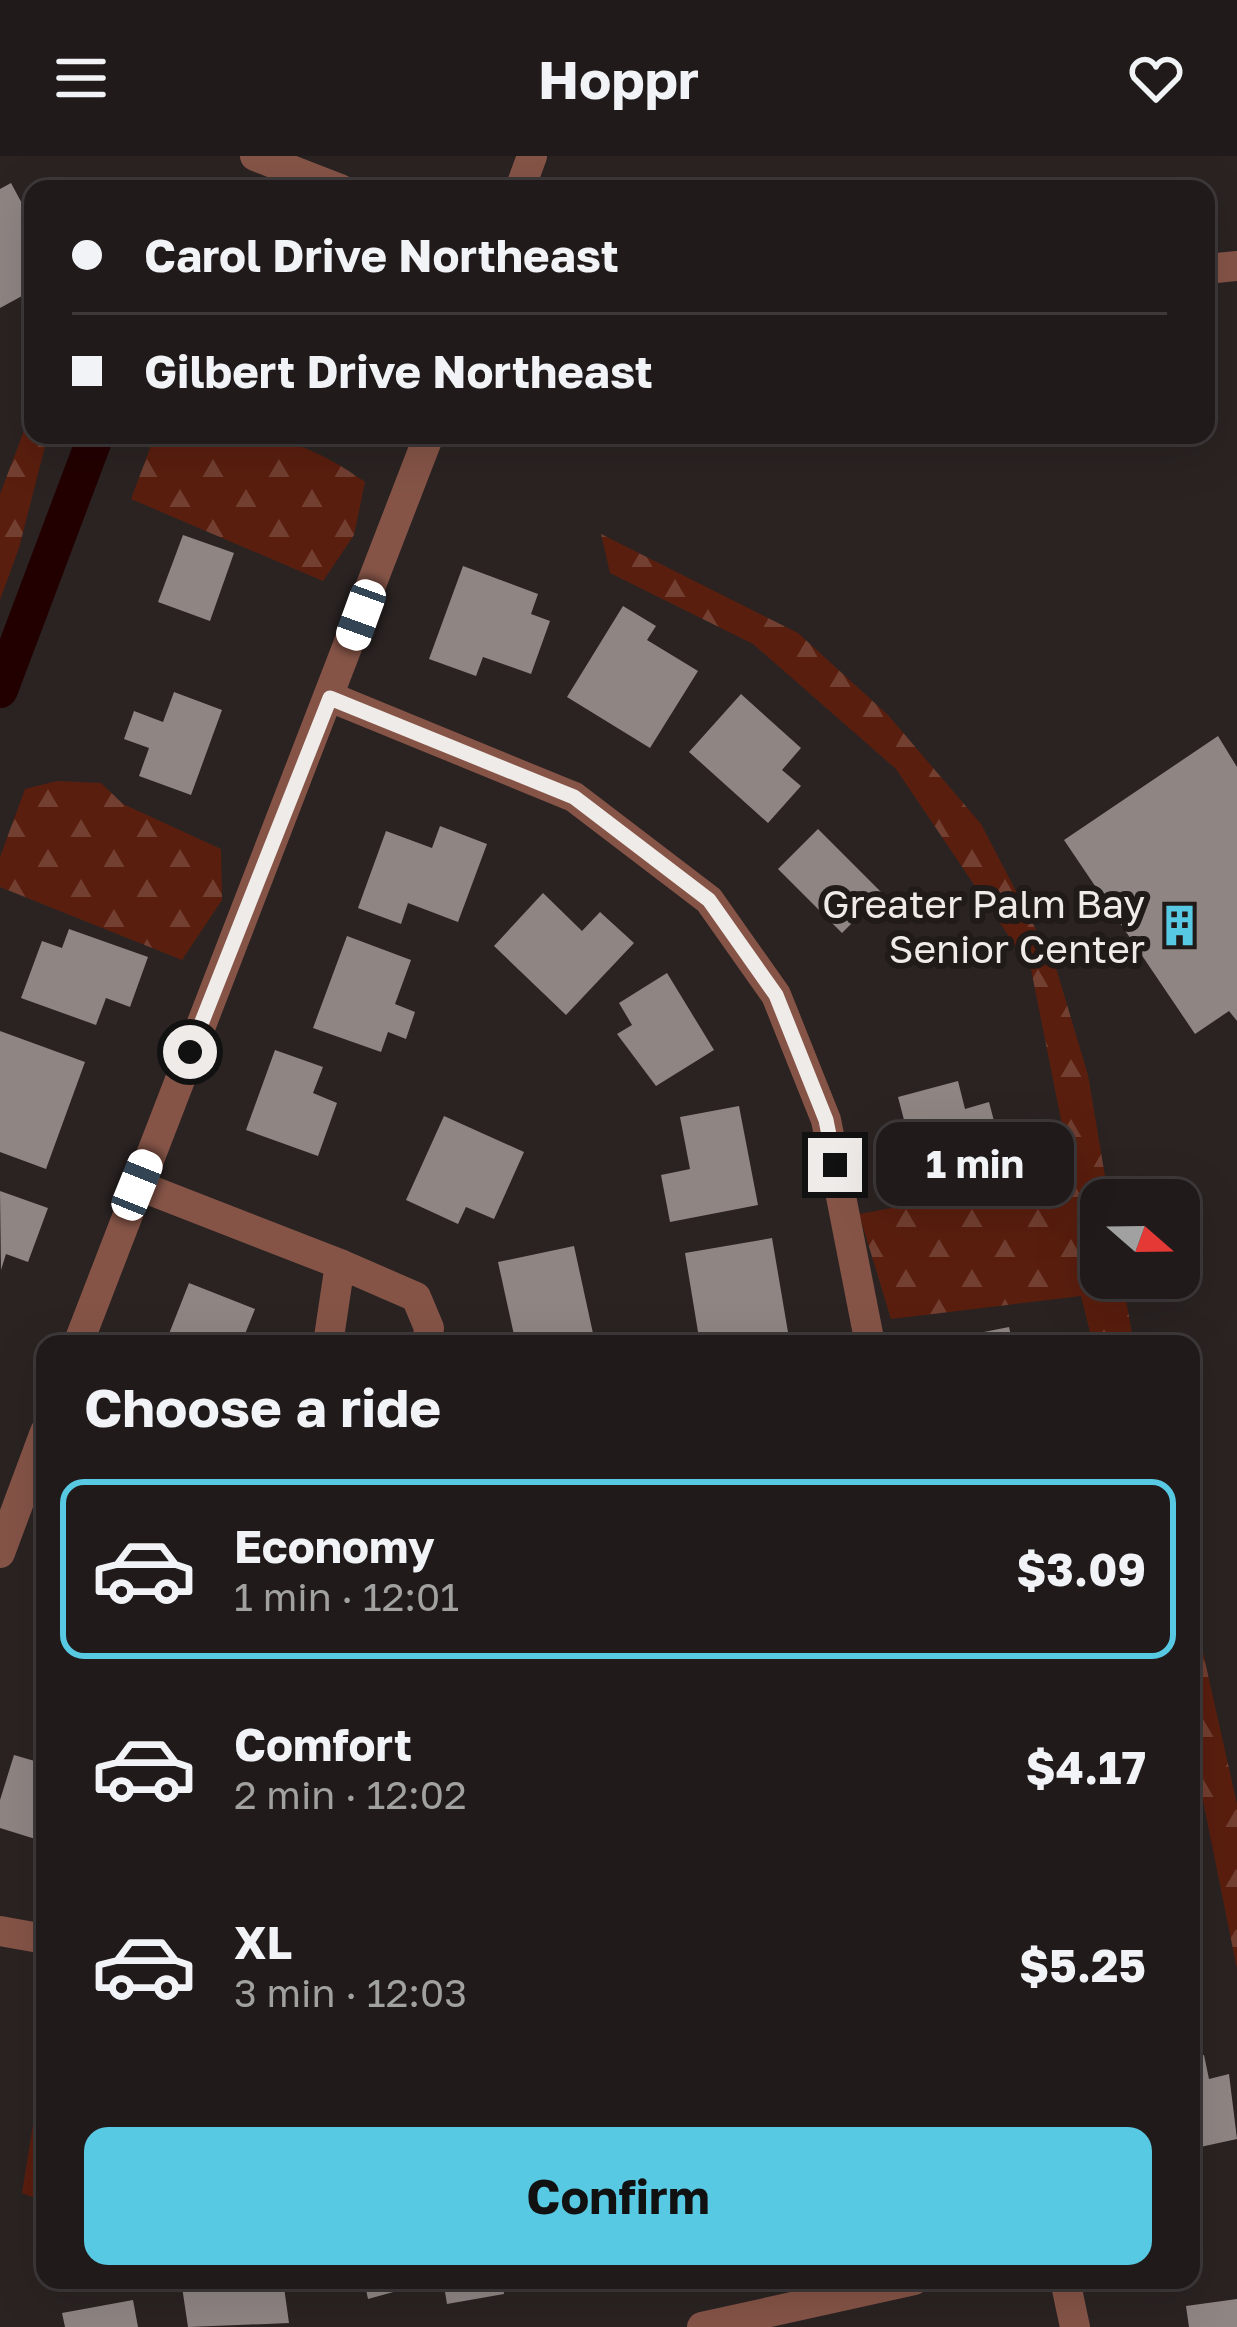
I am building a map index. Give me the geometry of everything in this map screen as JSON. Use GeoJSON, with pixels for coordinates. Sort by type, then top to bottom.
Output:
{"type":"FeatureCollection","features":[{"type":"Feature","properties":{"kind":"street"},"geometry":{"type":"LineString","coordinates":[[255,156],[317,180]]}},
{"type":"Feature","properties":{"kind":"street"},"geometry":{"type":"LineString","coordinates":[[81,1335],[426,444]]}},
{"type":"Feature","properties":{"kind":"street"},"geometry":{"type":"LineString","coordinates":[[330,698],[574,797],[709,900],[776,995],[826,1120],[868,1335]]}},
{"type":"Feature","properties":{"kind":"street"},"geometry":{"type":"LineString","coordinates":[[137,1185],[416,1297],[428,1335]]}},
{"type":"Feature","properties":{"kind":"street"},"geometry":{"type":"LineString","coordinates":[[329,1335],[340,1264]]}},
{"type":"Feature","properties":{"kind":"street"},"geometry":{"type":"LineString","coordinates":[[0,1553],[36,1456]]}},
{"type":"Feature","properties":{"kind":"street"},"geometry":{"type":"LineString","coordinates":[[0,1931],[36,1937]]}},
{"type":"Feature","properties":{"kind":"street"},"geometry":{"type":"LineString","coordinates":[[702,2327],[873,2289]]}},
{"type":"Feature","properties":{"kind":"street"},"geometry":{"type":"LineString","coordinates":[[1067,2289],[1075,2327]]}},
{"type":"Feature","properties":{"kind":"green space"},"geometry":{"type":"Polygon","coordinates":[[[24,431],[24,444],[46,444],[19,548],[0,600],[0,494],[24,431]]]}},
{"type":"Feature","properties":{"kind":"green space"},"geometry":{"type":"Polygon","coordinates":[[[152,444],[291,444],[365,482],[354,535],[323,581],[131,499],[152,444]]]}},
{"type":"Feature","properties":{"kind":"green space"},"geometry":{"type":"Polygon","coordinates":[[[601,534],[798,633],[888,715],[981,824],[1056,968],[1088,1075],[1105,1179],[1080,1179],[1080,1296],[891,1319],[859,1214],[1072,1175],[1031,969],[896,769],[753,644],[610,573],[601,534]]]}},
{"type":"Feature","properties":{"kind":"green space"},"geometry":{"type":"Polygon","coordinates":[[[57,781],[101,783],[123,804],[221,849],[222,900],[182,960],[0,887],[0,857],[25,789],[57,781]]]}},
{"type":"Feature","properties":{"kind":"green space"},"geometry":{"type":"Polygon","coordinates":[[[1082,1299],[1126,1299],[1132,1335],[1091,1335],[1082,1299]]]}},
{"type":"Feature","properties":{"kind":"green space"},"geometry":{"type":"Polygon","coordinates":[[[1200,1639],[1237,1804],[1237,1969],[1200,1786],[1200,1639]]]}},
{"type":"Feature","properties":{"kind":"green space"},"geometry":{"type":"Polygon","coordinates":[[[36,2106],[36,2198],[22,2193],[36,2106]]]}},
{"type":"Feature","properties":{"kind":"building"},"geometry":{"type":"Polygon","coordinates":[[[11,183],[24,207],[24,295],[0,308],[0,189],[11,183]]]}},
{"type":"Feature","properties":{"kind":"building"},"geometry":{"type":"Polygon","coordinates":[[[183,535],[234,553],[210,621],[158,602],[183,535]]]}},
{"type":"Feature","properties":{"kind":"building"},"geometry":{"type":"Polygon","coordinates":[[[463,566],[538,594],[531,614],[550,621],[531,674],[483,657],[476,676],[429,659],[463,566]]]}},
{"type":"Feature","properties":{"kind":"building"},"geometry":{"type":"Polygon","coordinates":[[[623,606],[656,626],[647,640],[698,671],[650,748],[567,697],[623,606]]]}},
{"type":"Feature","properties":{"kind":"building"},"geometry":{"type":"Polygon","coordinates":[[[174,692],[222,710],[191,795],[139,776],[149,748],[124,739],[134,711],[163,722],[174,692]]]}},
{"type":"Feature","properties":{"kind":"building"},"geometry":{"type":"Polygon","coordinates":[[[741,694],[801,748],[782,770],[801,786],[768,823],[689,752],[741,694]]]}},
{"type":"Feature","properties":{"kind":"building","name":"Greater Palm Bay Senior Center"},"geometry":{"type":"Polygon","coordinates":[[[1218,736],[1237,767],[1237,1021],[1229,1011],[1195,1034],[1064,840],[1218,736]]]}},
{"type":"Feature","properties":{"kind":"building"},"geometry":{"type":"Polygon","coordinates":[[[440,826],[487,844],[458,922],[408,903],[401,924],[358,908],[386,831],[432,848],[440,826]]]}},
{"type":"Feature","properties":{"kind":"building"},"geometry":{"type":"Polygon","coordinates":[[[818,829],[882,893],[842,933],[778,869],[818,829]]]}},
{"type":"Feature","properties":{"kind":"building"},"geometry":{"type":"Polygon","coordinates":[[[543,893],[582,931],[600,912],[634,943],[566,1015],[494,946],[543,893]]]}},
{"type":"Feature","properties":{"kind":"building"},"geometry":{"type":"Polygon","coordinates":[[[69,929],[148,957],[130,1007],[106,998],[96,1025],[21,998],[42,941],[62,948],[69,929]]]}},
{"type":"Feature","properties":{"kind":"building"},"geometry":{"type":"Polygon","coordinates":[[[347,936],[411,960],[395,1004],[415,1012],[406,1039],[388,1032],[381,1052],[313,1028],[347,936]]]}},
{"type":"Feature","properties":{"kind":"building"},"geometry":{"type":"Polygon","coordinates":[[[667,973],[714,1050],[656,1086],[617,1034],[632,1025],[619,1003],[667,973]]]}},
{"type":"Feature","properties":{"kind":"building"},"geometry":{"type":"Polygon","coordinates":[[[0,1031],[85,1062],[46,1169],[0,1152],[0,1031]]]}},
{"type":"Feature","properties":{"kind":"building"},"geometry":{"type":"Polygon","coordinates":[[[275,1050],[323,1067],[313,1093],[337,1103],[318,1156],[246,1130],[275,1050]]]}},
{"type":"Feature","properties":{"kind":"building"},"geometry":{"type":"Polygon","coordinates":[[[958,1081],[965,1109],[989,1102],[1004,1159],[920,1181],[898,1097],[958,1081]]]}},
{"type":"Feature","properties":{"kind":"building"},"geometry":{"type":"Polygon","coordinates":[[[739,1106],[758,1205],[670,1222],[661,1175],[690,1169],[680,1117],[739,1106]]]}},
{"type":"Feature","properties":{"kind":"building"},"geometry":{"type":"Polygon","coordinates":[[[444,1116],[524,1152],[494,1219],[466,1207],[458,1224],[406,1200],[444,1116]]]}},
{"type":"Feature","properties":{"kind":"building"},"geometry":{"type":"Polygon","coordinates":[[[0,1191],[48,1208],[28,1262],[6,1254],[1,1270],[0,1191]]]}},
{"type":"Feature","properties":{"kind":"building"},"geometry":{"type":"Polygon","coordinates":[[[772,1238],[788,1335],[699,1335],[685,1253],[772,1238]]]}},
{"type":"Feature","properties":{"kind":"building"},"geometry":{"type":"Polygon","coordinates":[[[574,1246],[593,1335],[514,1335],[498,1262],[574,1246]]]}},
{"type":"Feature","properties":{"kind":"building"},"geometry":{"type":"Polygon","coordinates":[[[189,1283],[255,1309],[245,1335],[169,1335],[189,1283]]]}},
{"type":"Feature","properties":{"kind":"building"},"geometry":{"type":"Polygon","coordinates":[[[1009,1327],[1011,1335],[969,1335],[1009,1327]]]}},
{"type":"Feature","properties":{"kind":"building"},"geometry":{"type":"Polygon","coordinates":[[[14,1755],[36,1761],[36,1839],[0,1828],[0,1800],[14,1755]]]}},
{"type":"Feature","properties":{"kind":"building"},"geometry":{"type":"Polygon","coordinates":[[[1204,2055],[1209,2079],[1229,2074],[1237,2139],[1200,2147],[1200,2056],[1204,2055]]]}},
{"type":"Feature","properties":{"kind":"building"},"geometry":{"type":"Polygon","coordinates":[[[182,2289],[284,2289],[289,2323],[188,2327],[182,2289]]]}},
{"type":"Feature","properties":{"kind":"building"},"geometry":{"type":"Polygon","coordinates":[[[366,2289],[404,2289],[368,2299],[366,2289]]]}},
{"type":"Feature","properties":{"kind":"building"},"geometry":{"type":"Polygon","coordinates":[[[444,2289],[503,2289],[504,2294],[447,2304],[444,2289]]]}},
{"type":"Feature","properties":{"kind":"building"},"geometry":{"type":"Polygon","coordinates":[[[1237,2299],[1237,2327],[1189,2327],[1186,2306],[1237,2299]]]}},
{"type":"Feature","properties":{"kind":"building"},"geometry":{"type":"Polygon","coordinates":[[[133,2300],[138,2327],[65,2327],[62,2313],[133,2300]]]}},
{"type":"Feature","properties":{"kind":"waterway"},"geometry":{"type":"LineString","coordinates":[[0,690],[93,444]]}},
{"type":"Feature","properties":{"kind":"place","name":"Greater Palm Bay Senior Center"},"geometry":{"type":"Point","coordinates":[1179,926]}},
{"type":"Feature","properties":{"kind":"route"},"geometry":{"type":"LineString","coordinates":[[190,1052],[330,698],[574,797],[709,900],[776,995],[826,1120],[835,1165]]}}]}
